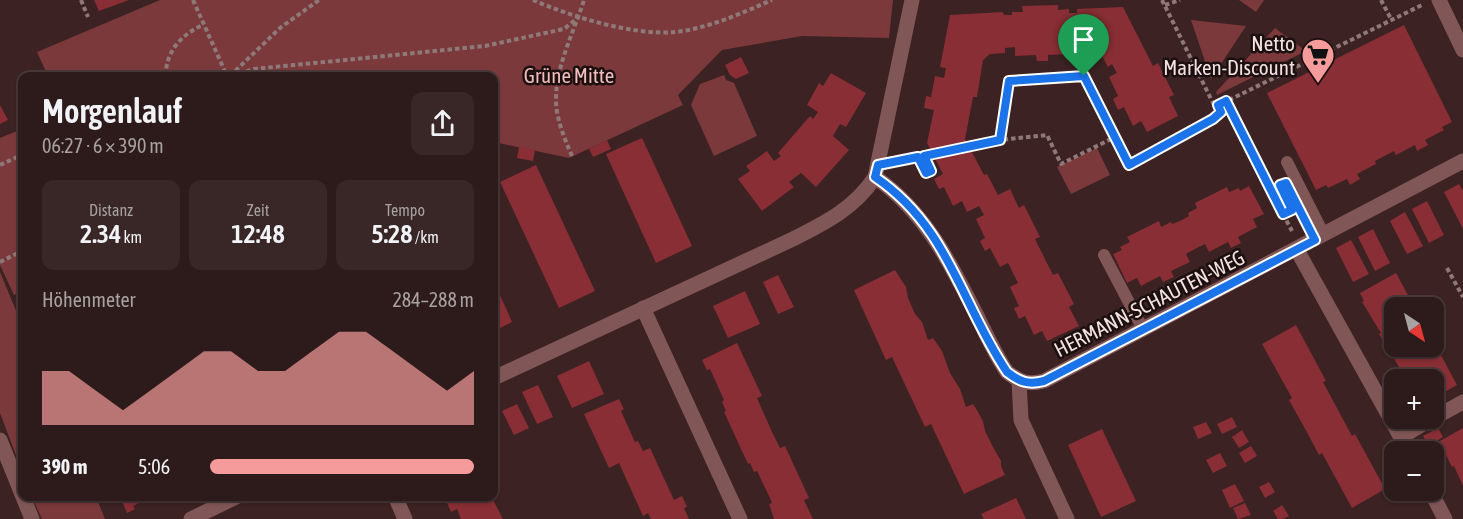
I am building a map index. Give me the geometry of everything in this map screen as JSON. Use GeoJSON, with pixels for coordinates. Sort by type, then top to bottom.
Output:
{"type":"FeatureCollection","features":[{"type":"Feature","properties":{"kind":"street"},"geometry":{"type":"LineString","coordinates":[[498,376],[831,220],[854,203],[867,189],[876,171],[912,0]]}},
{"type":"Feature","properties":{"kind":"street"},"geometry":{"type":"LineString","coordinates":[[1438,0],[1463,50]]}},
{"type":"Feature","properties":{"kind":"street","name":"HERMANN-SCHAUTEN-WEG"},"geometry":{"type":"LineString","coordinates":[[1019,381],[1031,384],[1044,381],[1463,161]]}},
{"type":"Feature","properties":{"kind":"street"},"geometry":{"type":"LineString","coordinates":[[876,171],[915,211],[957,276],[1000,362],[1007,372],[1019,381],[1021,420],[1067,519]]}},
{"type":"Feature","properties":{"kind":"street"},"geometry":{"type":"LineString","coordinates":[[1297,250],[1403,441]]}},
{"type":"Feature","properties":{"kind":"street"},"geometry":{"type":"LineString","coordinates":[[643,308],[740,519]]}},
{"type":"Feature","properties":{"kind":"street"},"geometry":{"type":"LineString","coordinates":[[1444,412],[1463,402]]}},
{"type":"Feature","properties":{"kind":"street"},"geometry":{"type":"LineString","coordinates":[[1401,437],[1415,429]]}},
{"type":"Feature","properties":{"kind":"street"},"geometry":{"type":"LineString","coordinates":[[0,440],[18,484]]}},
{"type":"Feature","properties":{"kind":"street"},"geometry":{"type":"LineString","coordinates":[[25,501],[32,519]]}},
{"type":"Feature","properties":{"kind":"street"},"geometry":{"type":"LineString","coordinates":[[191,519],[228,501]]}},
{"type":"Feature","properties":{"kind":"street"},"geometry":{"type":"LineString","coordinates":[[397,501],[405,519]]}},
{"type":"Feature","properties":{"kind":"street"},"geometry":{"type":"LineString","coordinates":[[1436,501],[1445,519]]}},
{"type":"Feature","properties":{"kind":"lane"},"geometry":{"type":"LineString","coordinates":[[1287,162],[1324,236]]}},
{"type":"Feature","properties":{"kind":"lane"},"geometry":{"type":"LineString","coordinates":[[1104,255],[1143,330]]}},
{"type":"Feature","properties":{"kind":"path"},"geometry":{"type":"LineString","coordinates":[[81,0],[88,17]]}},
{"type":"Feature","properties":{"kind":"path"},"geometry":{"type":"LineString","coordinates":[[193,0],[203,25],[228,72]]}},
{"type":"Feature","properties":{"kind":"path"},"geometry":{"type":"LineString","coordinates":[[234,72],[280,28],[319,0]]}},
{"type":"Feature","properties":{"kind":"path"},"geometry":{"type":"LineString","coordinates":[[533,0],[579,17],[628,28],[674,32],[693,29],[772,0]]}},
{"type":"Feature","properties":{"kind":"path"},"geometry":{"type":"LineString","coordinates":[[572,156],[561,130],[557,110],[558,81],[569,39],[584,0]]}},
{"type":"Feature","properties":{"kind":"path"},"geometry":{"type":"LineString","coordinates":[[1162,0],[1215,107],[1431,0]]}},
{"type":"Feature","properties":{"kind":"path"},"geometry":{"type":"LineString","coordinates":[[1165,6],[1180,0]]}},
{"type":"Feature","properties":{"kind":"path"},"geometry":{"type":"LineString","coordinates":[[1382,0],[1391,19]]}},
{"type":"Feature","properties":{"kind":"path"},"geometry":{"type":"LineString","coordinates":[[244,72],[254,69],[485,46],[564,29],[579,17]]}},
{"type":"Feature","properties":{"kind":"path"},"geometry":{"type":"LineString","coordinates":[[166,72],[167,61],[172,50],[191,30],[203,25]]}},
{"type":"Feature","properties":{"kind":"path"},"geometry":{"type":"LineString","coordinates":[[1000,140],[1009,81],[1084,76],[1129,165],[1213,119],[1221,112],[1218,105]]}},
{"type":"Feature","properties":{"kind":"path"},"geometry":{"type":"LineString","coordinates":[[1226,101],[1283,214],[1292,210],[1288,201]]}},
{"type":"Feature","properties":{"kind":"path"},"geometry":{"type":"LineString","coordinates":[[876,171],[918,157],[926,173],[931,171],[924,156],[1000,140],[1047,135],[1061,164],[1115,137]]}},
{"type":"Feature","properties":{"kind":"path"},"geometry":{"type":"LineString","coordinates":[[0,165],[18,157]]}},
{"type":"Feature","properties":{"kind":"path"},"geometry":{"type":"LineString","coordinates":[[0,262],[18,253]]}},
{"type":"Feature","properties":{"kind":"path"},"geometry":{"type":"LineString","coordinates":[[1447,268],[1463,297]]}},
{"type":"Feature","properties":{"kind":"green space","name":"Grüne Mitte"},"geometry":{"type":"Polygon","coordinates":[[[160,0],[893,0],[889,38],[802,36],[722,50],[678,95],[683,105],[569,158],[498,143],[498,72],[46,72],[37,52],[160,0]]]}},
{"type":"Feature","properties":{"kind":"green space"},"geometry":{"type":"Polygon","coordinates":[[[1239,0],[1264,0],[1256,12],[1239,0]]]}},
{"type":"Feature","properties":{"kind":"green space"},"geometry":{"type":"Polygon","coordinates":[[[1191,20],[1246,26],[1211,79],[1191,20]]]}},
{"type":"Feature","properties":{"kind":"green space"},"geometry":{"type":"Polygon","coordinates":[[[1275,28],[1306,51],[1217,95],[1216,92],[1275,28]]]}},
{"type":"Feature","properties":{"kind":"green space"},"geometry":{"type":"Polygon","coordinates":[[[724,75],[726,80],[734,83],[757,136],[714,156],[691,105],[700,84],[724,75]]]}},
{"type":"Feature","properties":{"kind":"green space"},"geometry":{"type":"Polygon","coordinates":[[[18,131],[18,293],[14,295],[0,265],[0,138],[18,131]]]}},
{"type":"Feature","properties":{"kind":"green space"},"geometry":{"type":"Polygon","coordinates":[[[1097,148],[1110,175],[1071,194],[1057,167],[1097,148]]]}},
{"type":"Feature","properties":{"kind":"green space"},"geometry":{"type":"Polygon","coordinates":[[[0,272],[18,315],[18,460],[0,413],[0,272]]]}},
{"type":"Feature","properties":{"kind":"green space"},"geometry":{"type":"Polygon","coordinates":[[[34,501],[98,501],[105,519],[42,519],[34,501]]]}},
{"type":"Feature","properties":{"kind":"building"},"geometry":{"type":"Polygon","coordinates":[[[94,0],[129,0],[99,11],[94,0]]]}},
{"type":"Feature","properties":{"kind":"building"},"geometry":{"type":"Polygon","coordinates":[[[1058,5],[1058,10],[1069,9],[1069,13],[1077,13],[1077,9],[1123,7],[1153,66],[1158,63],[1174,95],[1169,97],[1178,116],[1147,132],[1141,121],[1133,126],[1124,107],[1118,110],[1113,99],[1118,96],[1109,77],[1117,73],[1112,64],[1108,67],[1101,54],[1093,50],[1079,50],[1079,45],[1069,45],[1069,54],[1048,55],[1048,61],[1037,61],[1036,55],[1015,56],[1015,47],[1005,48],[1005,53],[990,54],[983,60],[977,97],[973,97],[965,139],[984,175],[987,174],[998,195],[1010,189],[1019,208],[1024,205],[1040,237],[1035,239],[1053,275],[1058,273],[1074,304],[1069,307],[1079,326],[1047,341],[1042,331],[1034,335],[1025,316],[1019,319],[1014,308],[1019,306],[1010,287],[1018,283],[1008,263],[1000,267],[990,248],[985,251],[980,241],[985,238],[976,219],[984,215],[979,206],[967,212],[962,201],[953,206],[944,187],[939,189],[934,179],[943,174],[927,143],[934,110],[924,108],[926,96],[931,97],[935,76],[944,78],[946,68],[940,67],[950,15],[1003,12],[1004,15],[1012,15],[1012,12],[1023,12],[1022,6],[1058,5]]]}},
{"type":"Feature","properties":{"kind":"building"},"geometry":{"type":"Polygon","coordinates":[[[1404,25],[1452,122],[1442,127],[1444,130],[1425,140],[1428,145],[1417,151],[1415,145],[1396,155],[1394,151],[1375,161],[1376,164],[1357,174],[1360,179],[1350,185],[1347,179],[1328,188],[1326,185],[1316,190],[1267,93],[1404,25]]]}},
{"type":"Feature","properties":{"kind":"building"},"geometry":{"type":"Polygon","coordinates":[[[741,57],[749,73],[736,79],[730,75],[725,65],[741,57]]]}},
{"type":"Feature","properties":{"kind":"building"},"geometry":{"type":"Polygon","coordinates":[[[831,73],[866,93],[846,127],[840,124],[833,136],[849,150],[816,187],[801,173],[789,182],[794,187],[762,211],[738,179],[750,171],[746,166],[767,151],[774,161],[781,156],[778,153],[810,116],[813,119],[818,112],[807,105],[819,83],[823,86],[831,73]]]}},
{"type":"Feature","properties":{"kind":"building"},"geometry":{"type":"Polygon","coordinates":[[[0,105],[8,120],[0,124],[0,105]]]}},
{"type":"Feature","properties":{"kind":"building"},"geometry":{"type":"Polygon","coordinates":[[[642,138],[692,246],[656,263],[606,154],[642,138]]]}},
{"type":"Feature","properties":{"kind":"building"},"geometry":{"type":"Polygon","coordinates":[[[607,140],[611,149],[593,157],[589,149],[607,140]]]}},
{"type":"Feature","properties":{"kind":"building"},"geometry":{"type":"Polygon","coordinates":[[[519,147],[535,150],[533,161],[517,158],[519,147]]]}},
{"type":"Feature","properties":{"kind":"building"},"geometry":{"type":"Polygon","coordinates":[[[536,165],[595,291],[559,308],[500,182],[536,165]]]}},
{"type":"Feature","properties":{"kind":"building"},"geometry":{"type":"Polygon","coordinates":[[[1459,184],[1463,191],[1463,229],[1444,192],[1459,184]]]}},
{"type":"Feature","properties":{"kind":"building"},"geometry":{"type":"Polygon","coordinates":[[[1249,186],[1264,214],[1253,219],[1257,227],[1238,237],[1241,243],[1231,248],[1228,242],[1209,252],[1205,244],[1186,254],[1190,262],[1171,271],[1174,277],[1163,282],[1160,276],[1141,286],[1137,278],[1127,283],[1113,254],[1122,250],[1120,247],[1130,242],[1127,237],[1159,221],[1161,227],[1180,221],[1197,208],[1195,203],[1227,187],[1229,192],[1239,188],[1240,191],[1249,186]]]}},
{"type":"Feature","properties":{"kind":"building"},"geometry":{"type":"Polygon","coordinates":[[[1427,201],[1444,235],[1429,243],[1412,209],[1427,201]]]}},
{"type":"Feature","properties":{"kind":"building"},"geometry":{"type":"Polygon","coordinates":[[[1405,212],[1423,246],[1407,254],[1390,221],[1405,212]]]}},
{"type":"Feature","properties":{"kind":"building"},"geometry":{"type":"Polygon","coordinates":[[[1373,229],[1390,263],[1375,271],[1358,237],[1373,229]]]}},
{"type":"Feature","properties":{"kind":"building"},"geometry":{"type":"Polygon","coordinates":[[[1351,240],[1369,274],[1353,282],[1336,248],[1351,240]]]}},
{"type":"Feature","properties":{"kind":"building"},"geometry":{"type":"Polygon","coordinates":[[[895,270],[906,287],[908,298],[915,314],[922,322],[928,340],[933,338],[942,351],[966,407],[973,404],[1001,461],[1005,475],[964,494],[931,424],[925,427],[892,357],[886,360],[854,290],[895,270]]]}},
{"type":"Feature","properties":{"kind":"building"},"geometry":{"type":"Polygon","coordinates":[[[1396,273],[1409,297],[1384,297],[1384,342],[1362,302],[1364,301],[1360,293],[1396,273]]]}},
{"type":"Feature","properties":{"kind":"building"},"geometry":{"type":"Polygon","coordinates":[[[778,275],[794,307],[778,314],[763,282],[778,275]]]}},
{"type":"Feature","properties":{"kind":"building"},"geometry":{"type":"Polygon","coordinates":[[[498,290],[512,322],[498,329],[498,290]]]}},
{"type":"Feature","properties":{"kind":"building"},"geometry":{"type":"Polygon","coordinates":[[[745,291],[760,324],[728,338],[713,306],[745,291]]]}},
{"type":"Feature","properties":{"kind":"building"},"geometry":{"type":"Polygon","coordinates":[[[1296,325],[1326,381],[1323,382],[1352,436],[1355,434],[1384,490],[1352,508],[1322,453],[1319,455],[1289,400],[1292,398],[1262,344],[1296,325]]]}},
{"type":"Feature","properties":{"kind":"building"},"geometry":{"type":"Polygon","coordinates":[[[737,343],[762,396],[757,398],[772,432],[780,448],[785,446],[809,498],[804,500],[813,519],[774,519],[769,496],[757,471],[754,472],[750,463],[748,464],[724,412],[726,411],[722,402],[724,400],[710,369],[707,370],[702,360],[737,343]]]}},
{"type":"Feature","properties":{"kind":"building"},"geometry":{"type":"Polygon","coordinates":[[[1393,357],[1442,357],[1457,385],[1444,392],[1444,369],[1400,369],[1393,357]]]}},
{"type":"Feature","properties":{"kind":"building"},"geometry":{"type":"Polygon","coordinates":[[[589,361],[604,394],[572,408],[557,376],[589,361]]]}},
{"type":"Feature","properties":{"kind":"building"},"geometry":{"type":"Polygon","coordinates":[[[538,385],[553,417],[537,424],[522,392],[538,385]]]}},
{"type":"Feature","properties":{"kind":"building"},"geometry":{"type":"Polygon","coordinates":[[[619,399],[624,409],[621,411],[635,442],[638,441],[643,451],[650,448],[674,500],[682,496],[689,519],[651,519],[648,513],[643,516],[619,463],[609,468],[584,414],[619,399]]]}},
{"type":"Feature","properties":{"kind":"building"},"geometry":{"type":"Polygon","coordinates":[[[517,404],[529,428],[514,435],[502,411],[517,404]]]}},
{"type":"Feature","properties":{"kind":"building"},"geometry":{"type":"Polygon","coordinates":[[[1232,417],[1237,427],[1222,434],[1217,424],[1232,417]]]}},
{"type":"Feature","properties":{"kind":"building"},"geometry":{"type":"Polygon","coordinates":[[[1206,422],[1212,433],[1198,439],[1193,427],[1206,422]]]}},
{"type":"Feature","properties":{"kind":"building"},"geometry":{"type":"Polygon","coordinates":[[[1463,428],[1463,486],[1444,451],[1444,441],[1440,441],[1463,428]]]}},
{"type":"Feature","properties":{"kind":"building"},"geometry":{"type":"Polygon","coordinates":[[[1102,429],[1136,501],[1101,517],[1068,445],[1102,429]]]}},
{"type":"Feature","properties":{"kind":"building"},"geometry":{"type":"Polygon","coordinates":[[[1439,429],[1443,437],[1437,441],[1426,441],[1423,436],[1439,429]]]}},
{"type":"Feature","properties":{"kind":"building"},"geometry":{"type":"Polygon","coordinates":[[[1242,430],[1249,442],[1239,448],[1232,437],[1242,430]]]}},
{"type":"Feature","properties":{"kind":"building"},"geometry":{"type":"Polygon","coordinates":[[[1251,446],[1257,456],[1245,463],[1239,453],[1251,446]]]}},
{"type":"Feature","properties":{"kind":"building"},"geometry":{"type":"Polygon","coordinates":[[[1220,453],[1227,466],[1213,473],[1206,460],[1220,453]]]}},
{"type":"Feature","properties":{"kind":"building"},"geometry":{"type":"Polygon","coordinates":[[[1269,482],[1275,492],[1265,498],[1259,487],[1269,482]]]}},
{"type":"Feature","properties":{"kind":"building"},"geometry":{"type":"Polygon","coordinates":[[[1235,484],[1244,501],[1230,508],[1222,490],[1235,484]]]}},
{"type":"Feature","properties":{"kind":"building"},"geometry":{"type":"Polygon","coordinates":[[[1016,498],[1026,519],[984,519],[981,514],[1016,498]]]}},
{"type":"Feature","properties":{"kind":"building"},"geometry":{"type":"Polygon","coordinates":[[[122,501],[144,501],[133,506],[135,509],[127,513],[122,501]]]}},
{"type":"Feature","properties":{"kind":"building"},"geometry":{"type":"Polygon","coordinates":[[[446,501],[494,501],[503,519],[461,519],[457,509],[451,512],[446,501]]]}},
{"type":"Feature","properties":{"kind":"building"},"geometry":{"type":"Polygon","coordinates":[[[1245,503],[1251,515],[1238,519],[1233,508],[1245,503]]]}},
{"type":"Feature","properties":{"kind":"building"},"geometry":{"type":"Polygon","coordinates":[[[1282,505],[1289,516],[1278,519],[1273,511],[1282,505]]]}},
{"type":"Feature","properties":{"kind":"place","name":"Netto Marken-Discount"},"geometry":{"type":"Point","coordinates":[1318,84]}},
{"type":"Feature","properties":{"kind":"route"},"geometry":{"type":"LineString","coordinates":[[1084,76],[1129,165],[1213,119],[1221,112],[1218,105],[1226,101],[1283,214],[1292,210],[1280,185],[1286,183],[1315,240],[1044,381],[1031,384],[1019,381],[1007,372],[957,276],[931,234],[915,211],[892,189],[875,177],[878,165],[918,157],[926,173],[931,171],[924,156],[1000,140],[1009,81],[1084,76]]}}]}
